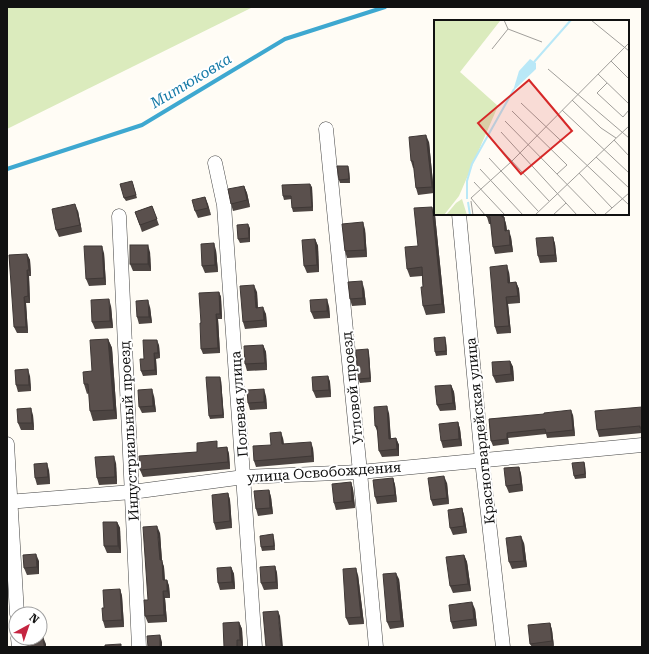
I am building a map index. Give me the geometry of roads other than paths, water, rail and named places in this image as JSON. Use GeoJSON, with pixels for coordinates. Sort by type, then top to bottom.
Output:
{"type":"FeatureCollection","features":[{"type":"Feature","properties":{"kind":"street","name":"Угловой проезд"},"geometry":{"type":"LineString","coordinates":[[326,129],[376,647]]}},
{"type":"Feature","properties":{"kind":"street","name":"Полевая улица"},"geometry":{"type":"LineString","coordinates":[[215,163],[224,205],[255,647]]}},
{"type":"Feature","properties":{"kind":"street","name":"Красногвардейская улица"},"geometry":{"type":"LineString","coordinates":[[459,215],[482,460],[503,647]]}},
{"type":"Feature","properties":{"kind":"street","name":"Индустриальный проезд"},"geometry":{"type":"LineString","coordinates":[[119,216],[139,647]]}},
{"type":"Feature","properties":{"kind":"street"},"geometry":{"type":"LineString","coordinates":[[7,444],[8,502],[16,606]]}},
{"type":"Feature","properties":{"kind":"street","name":"улица Освобождения"},"geometry":{"type":"LineString","coordinates":[[8,502],[132,492],[244,477],[360,472],[642,445]]}},
{"type":"Feature","properties":{"kind":"waterway","name":"Митюковка"},"geometry":{"type":"LineString","coordinates":[[7,169],[142,125],[285,39],[385,7]]}}]}
